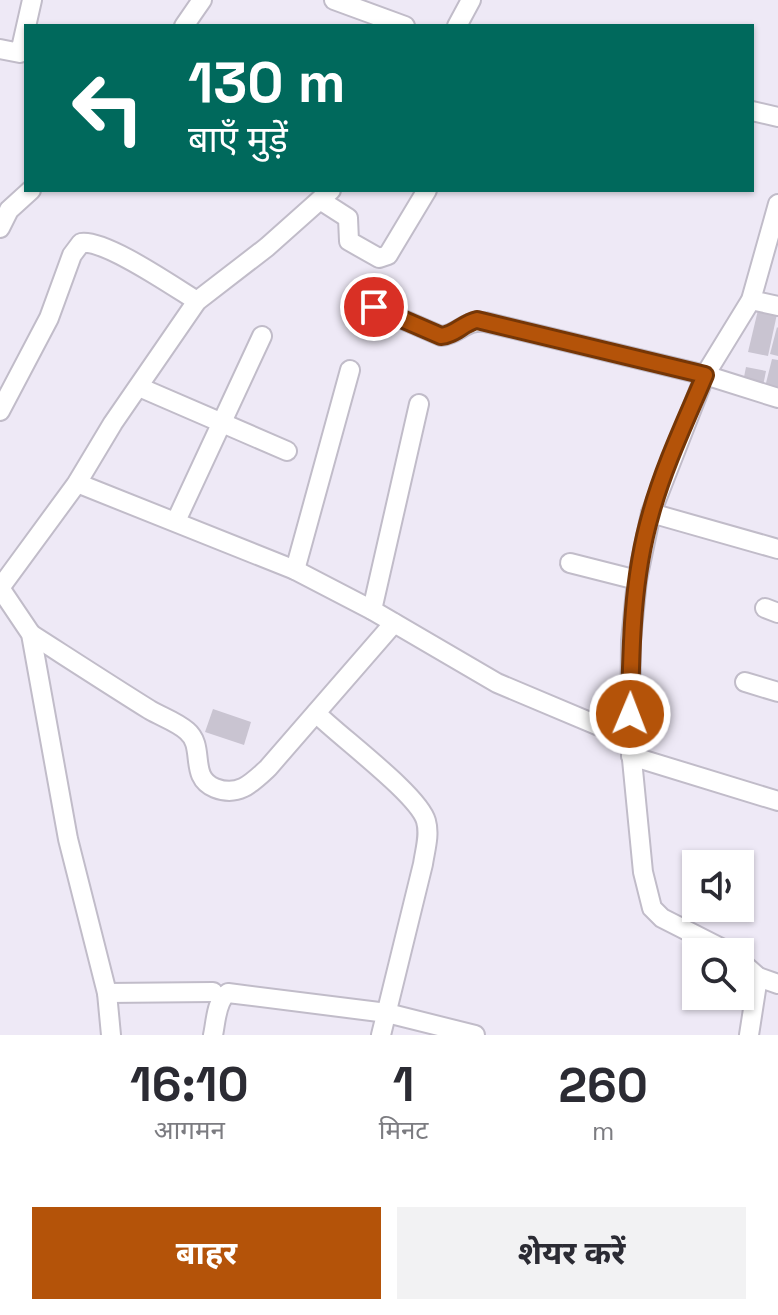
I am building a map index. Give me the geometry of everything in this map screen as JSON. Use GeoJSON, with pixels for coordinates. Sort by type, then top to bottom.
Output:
{"type":"FeatureCollection","features":[{"type":"Feature","properties":{"kind":"street"},"geometry":{"type":"LineString","coordinates":[[28,24],[32,0]]}},
{"type":"Feature","properties":{"kind":"street"},"geometry":{"type":"LineString","coordinates":[[185,24],[202,0]]}},
{"type":"Feature","properties":{"kind":"street"},"geometry":{"type":"LineString","coordinates":[[334,0],[400,24]]}},
{"type":"Feature","properties":{"kind":"street"},"geometry":{"type":"LineString","coordinates":[[458,24],[471,0]]}},
{"type":"Feature","properties":{"kind":"street"},"geometry":{"type":"LineString","coordinates":[[0,49],[23,53]]}},
{"type":"Feature","properties":{"kind":"street"},"geometry":{"type":"LineString","coordinates":[[754,111],[778,117]]}},
{"type":"Feature","properties":{"kind":"street"},"geometry":{"type":"LineString","coordinates":[[0,228],[5,208],[28,192]]}},
{"type":"Feature","properties":{"kind":"street"},"geometry":{"type":"LineString","coordinates":[[394,623],[268,768],[248,786],[233,792],[211,786],[203,780],[198,771],[196,743],[184,728],[31,634],[0,588],[77,483],[113,423],[197,301],[267,247],[325,195],[348,218],[349,241],[379,258],[388,255],[426,192]]}},
{"type":"Feature","properties":{"kind":"street"},"geometry":{"type":"LineString","coordinates":[[701,938],[662,918],[652,908],[643,872],[630,748],[631,640],[637,580],[651,513],[705,375],[751,300],[778,204]]}},
{"type":"Feature","properties":{"kind":"street"},"geometry":{"type":"LineString","coordinates":[[0,411],[49,318],[72,255],[81,243],[95,243],[197,301]]}},
{"type":"Feature","properties":{"kind":"street"},"geometry":{"type":"LineString","coordinates":[[751,300],[778,306]]}},
{"type":"Feature","properties":{"kind":"street"},"geometry":{"type":"LineString","coordinates":[[374,307],[441,336],[450,335],[477,320],[705,375],[778,398]]}},
{"type":"Feature","properties":{"kind":"street"},"geometry":{"type":"LineString","coordinates":[[176,521],[262,336]]}},
{"type":"Feature","properties":{"kind":"street"},"geometry":{"type":"LineString","coordinates":[[295,570],[350,370]]}},
{"type":"Feature","properties":{"kind":"street"},"geometry":{"type":"LineString","coordinates":[[139,387],[287,451]]}},
{"type":"Feature","properties":{"kind":"street"},"geometry":{"type":"LineString","coordinates":[[372,610],[419,404]]}},
{"type":"Feature","properties":{"kind":"street"},"geometry":{"type":"LineString","coordinates":[[77,483],[295,570],[372,610],[497,683],[630,748],[778,801]]}},
{"type":"Feature","properties":{"kind":"street"},"geometry":{"type":"LineString","coordinates":[[651,513],[778,549]]}},
{"type":"Feature","properties":{"kind":"street"},"geometry":{"type":"LineString","coordinates":[[570,563],[637,580]]}},
{"type":"Feature","properties":{"kind":"street"},"geometry":{"type":"LineString","coordinates":[[31,634],[68,839],[107,993],[111,1035]]}},
{"type":"Feature","properties":{"kind":"street"},"geometry":{"type":"LineString","coordinates":[[745,682],[778,692]]}},
{"type":"Feature","properties":{"kind":"street"},"geometry":{"type":"LineString","coordinates":[[316,713],[417,802],[426,821],[423,864],[381,1035]]}},
{"type":"Feature","properties":{"kind":"street"},"geometry":{"type":"LineString","coordinates":[[754,973],[778,984]]}},
{"type":"Feature","properties":{"kind":"street"},"geometry":{"type":"LineString","coordinates":[[749,1035],[758,977]]}},
{"type":"Feature","properties":{"kind":"street"},"geometry":{"type":"LineString","coordinates":[[107,993],[213,992]]}},
{"type":"Feature","properties":{"kind":"street"},"geometry":{"type":"LineString","coordinates":[[213,1035],[222,996],[228,993],[387,1013],[475,1035]]}},
{"type":"Feature","properties":{"kind":"building"},"geometry":{"type":"Polygon","coordinates":[[[758,310],[777,314],[768,356],[748,352],[758,310]]]}},
{"type":"Feature","properties":{"kind":"building"},"geometry":{"type":"Polygon","coordinates":[[[778,328],[778,356],[770,354],[778,328]]]}},
{"type":"Feature","properties":{"kind":"building"},"geometry":{"type":"Polygon","coordinates":[[[772,359],[778,360],[778,390],[765,387],[772,359]]]}},
{"type":"Feature","properties":{"kind":"building"},"geometry":{"type":"Polygon","coordinates":[[[746,367],[766,371],[763,386],[743,382],[746,367]]]}},
{"type":"Feature","properties":{"kind":"building"},"geometry":{"type":"Polygon","coordinates":[[[213,709],[251,722],[244,745],[205,732],[213,709]]]}},
{"type":"Feature","properties":{"kind":"route"},"geometry":{"type":"LineString","coordinates":[[374,307],[441,336],[450,335],[477,320],[705,375],[651,513],[637,580],[631,640],[630,714]]}}]}
